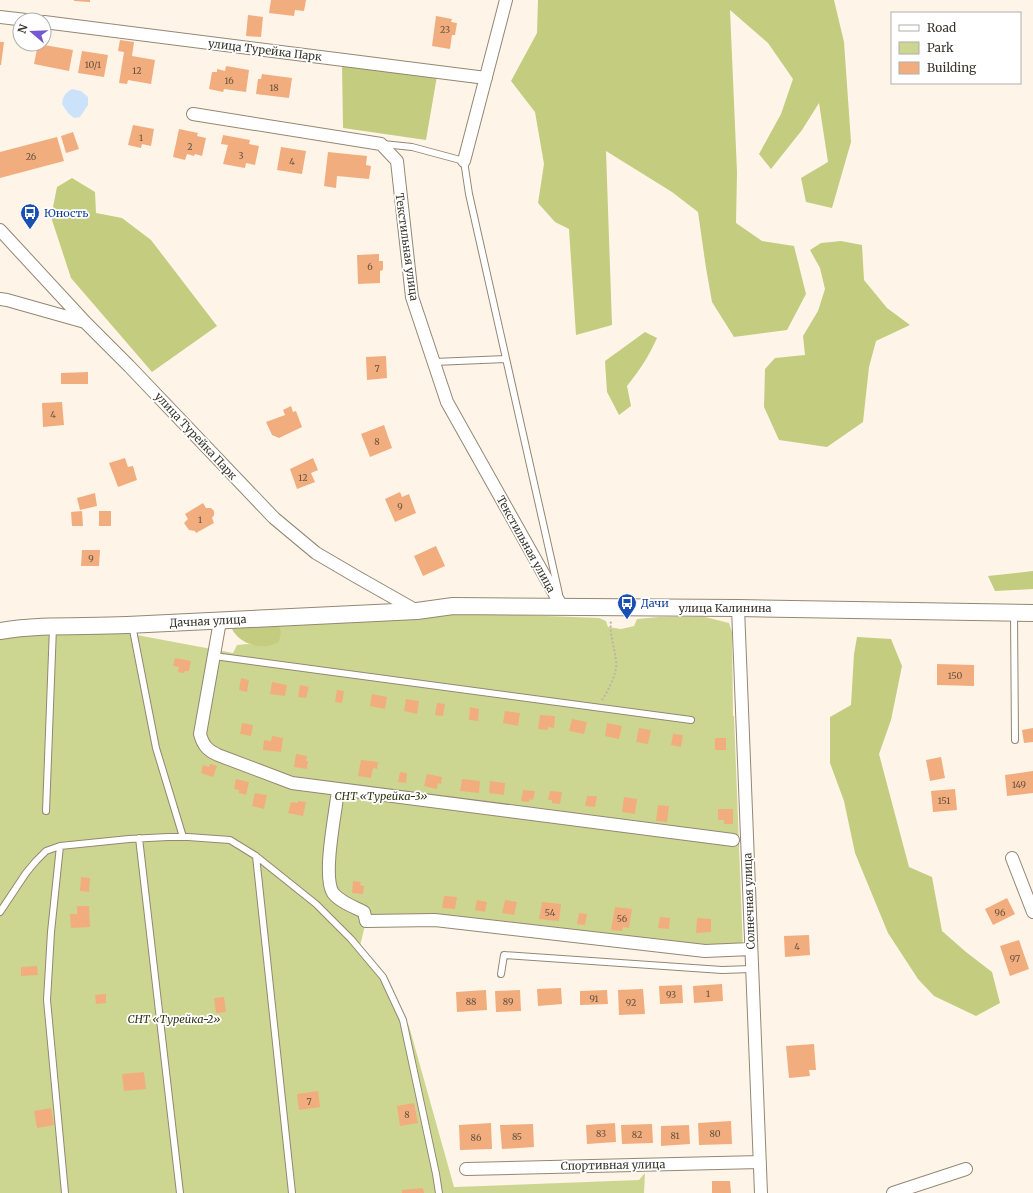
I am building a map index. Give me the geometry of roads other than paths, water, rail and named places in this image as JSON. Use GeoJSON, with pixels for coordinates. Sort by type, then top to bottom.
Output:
{"type":"FeatureCollection","features":[{"type":"Feature","properties":{"kind":"street"},"geometry":{"type":"LineString","coordinates":[[464,161],[506,0]]}},
{"type":"Feature","properties":{"kind":"street"},"geometry":{"type":"LineString","coordinates":[[0,17],[12,18]]}},
{"type":"Feature","properties":{"kind":"street","name":"улица Турейка Парк"},"geometry":{"type":"LineString","coordinates":[[52,23],[486,78]]}},
{"type":"Feature","properties":{"kind":"street"},"geometry":{"type":"LineString","coordinates":[[193,114],[381,144]]}},
{"type":"Feature","properties":{"kind":"street","name":"Текстильная улица"},"geometry":{"type":"LineString","coordinates":[[381,144],[396,161],[412,297],[447,402],[562,607]]}},
{"type":"Feature","properties":{"kind":"street","name":"улица Турейка Парк"},"geometry":{"type":"LineString","coordinates":[[0,230],[274,518],[316,553],[417,611]]}},
{"type":"Feature","properties":{"kind":"street"},"geometry":{"type":"LineString","coordinates":[[0,300],[7,300],[86,322]]}},
{"type":"Feature","properties":{"kind":"street","name":"улица Калинина"},"geometry":{"type":"LineString","coordinates":[[417,611],[453,606],[738,608],[1033,613]]}},
{"type":"Feature","properties":{"kind":"street","name":"Солнечная улица"},"geometry":{"type":"LineString","coordinates":[[738,608],[761,1193]]}},
{"type":"Feature","properties":{"kind":"street","name":"Дачная улица"},"geometry":{"type":"LineString","coordinates":[[0,631],[17,628],[53,626],[126,625],[417,611]]}},
{"type":"Feature","properties":{"kind":"street"},"geometry":{"type":"LineString","coordinates":[[220,621],[200,734],[206,748],[218,755],[292,783],[733,840]]}},
{"type":"Feature","properties":{"kind":"street"},"geometry":{"type":"LineString","coordinates":[[338,790],[328,864],[329,883],[333,893],[342,901],[364,912],[366,921],[435,920],[705,951],[751,949]]}},
{"type":"Feature","properties":{"kind":"street"},"geometry":{"type":"LineString","coordinates":[[1012,858],[1033,912]]}},
{"type":"Feature","properties":{"kind":"street","name":"Спортивная улица"},"geometry":{"type":"LineString","coordinates":[[466,1169],[760,1162]]}},
{"type":"Feature","properties":{"kind":"street"},"geometry":{"type":"LineString","coordinates":[[893,1193],[966,1169]]}},
{"type":"Feature","properties":{"kind":"lane"},"geometry":{"type":"LineString","coordinates":[[381,144],[412,148],[464,161],[469,194],[562,607]]}},
{"type":"Feature","properties":{"kind":"lane"},"geometry":{"type":"LineString","coordinates":[[434,362],[506,359]]}},
{"type":"Feature","properties":{"kind":"lane"},"geometry":{"type":"LineString","coordinates":[[1014,612],[1015,740]]}},
{"type":"Feature","properties":{"kind":"lane"},"geometry":{"type":"LineString","coordinates":[[126,625],[132,625],[156,748],[183,837]]}},
{"type":"Feature","properties":{"kind":"lane"},"geometry":{"type":"LineString","coordinates":[[46,811],[53,626]]}},
{"type":"Feature","properties":{"kind":"lane"},"geometry":{"type":"LineString","coordinates":[[214,656],[691,720]]}},
{"type":"Feature","properties":{"kind":"lane"},"geometry":{"type":"LineString","coordinates":[[0,912],[26,873],[36,861],[46,851],[60,846],[139,838],[183,837],[230,840],[256,856],[316,904],[351,940],[383,977],[403,1020],[439,1193]]}},
{"type":"Feature","properties":{"kind":"lane"},"geometry":{"type":"LineString","coordinates":[[139,838],[180,1193]]}},
{"type":"Feature","properties":{"kind":"lane"},"geometry":{"type":"LineString","coordinates":[[60,846],[51,932],[47,1000],[65,1193]]}},
{"type":"Feature","properties":{"kind":"lane"},"geometry":{"type":"LineString","coordinates":[[256,856],[292,1193]]}},
{"type":"Feature","properties":{"kind":"lane"},"geometry":{"type":"LineString","coordinates":[[501,974],[504,955],[722,970],[752,969]]}},
{"type":"Feature","properties":{"kind":"water"},"geometry":{"type":"Polygon","coordinates":[[[72,89],[81,91],[88,97],[88,105],[80,117],[74,118],[68,113],[62,104],[65,95],[72,89]]]}},
{"type":"Feature","properties":{"kind":"place","name":"Юность"},"geometry":{"type":"Point","coordinates":[30,230]}},
{"type":"Feature","properties":{"kind":"place","name":"Дачи"},"geometry":{"type":"Point","coordinates":[627,620]}},
{"type":"Feature","properties":{"kind":"park label","name":"СНТ «Турейка-3»"},"geometry":{"type":"Point","coordinates":[381,796]}},
{"type":"Feature","properties":{"kind":"park label","name":"СНТ «Турейка-2»"},"geometry":{"type":"Point","coordinates":[174,1019]}}]}
